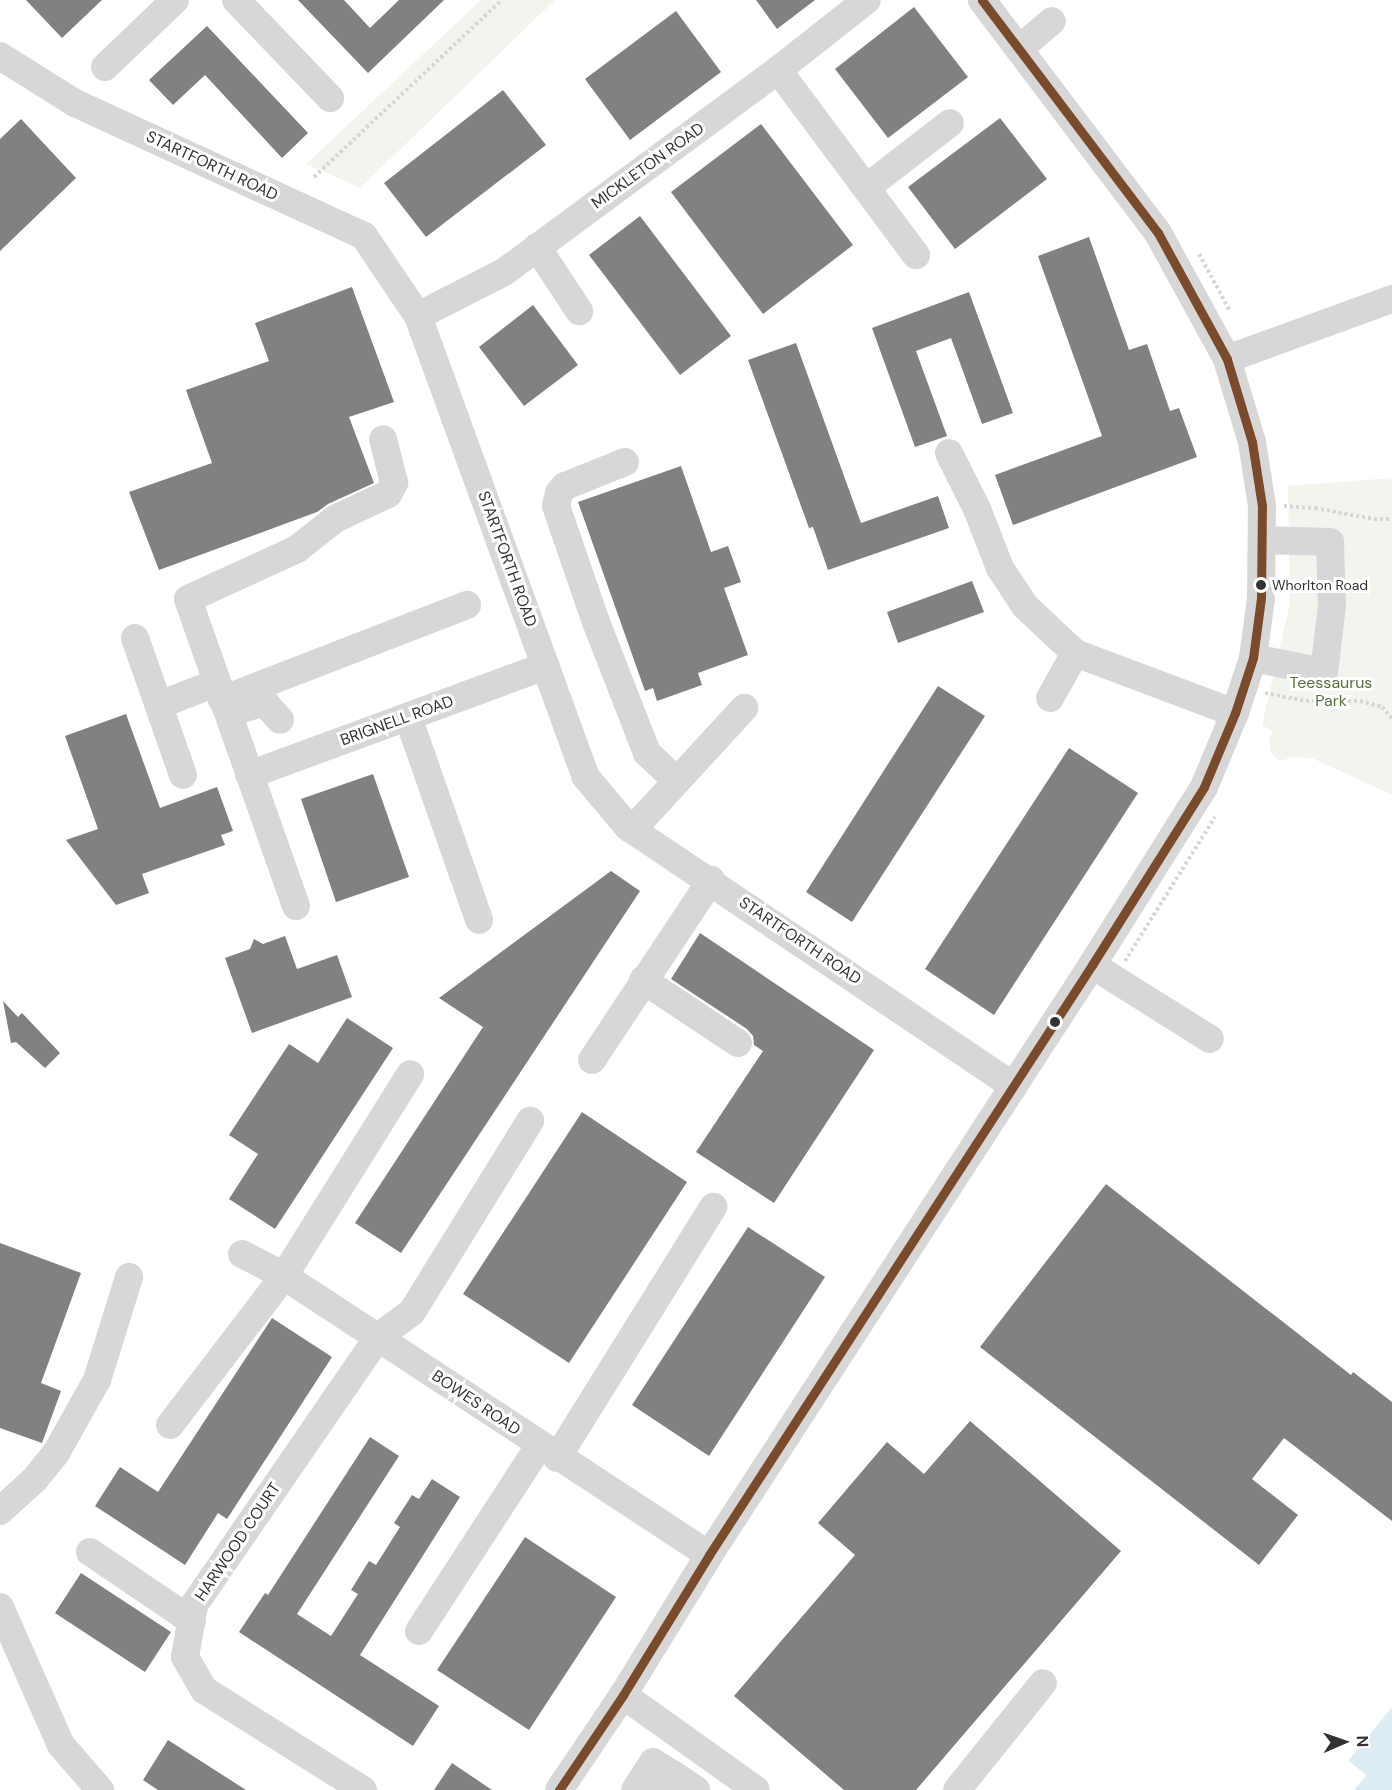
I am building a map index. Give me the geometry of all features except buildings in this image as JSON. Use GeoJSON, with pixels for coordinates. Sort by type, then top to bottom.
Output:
{"type":"FeatureCollection","features":[{"type":"Feature","properties":{"kind":"street"},"geometry":{"type":"LineString","coordinates":[[105,67],[175,0]]}},
{"type":"Feature","properties":{"kind":"street"},"geometry":{"type":"LineString","coordinates":[[236,0],[330,98]]}},
{"type":"Feature","properties":{"kind":"street","name":"MICKLETON ROAD"},"geometry":{"type":"LineString","coordinates":[[418,316],[504,272],[778,70],[867,0]]}},
{"type":"Feature","properties":{"kind":"street"},"geometry":{"type":"LineString","coordinates":[[559,1790],[623,1695],[709,1555],[1014,1086],[1204,788],[1236,713],[1253,658],[1261,598],[1262,506],[1252,442],[1227,359],[1158,233],[982,0]]}},
{"type":"Feature","properties":{"kind":"street"},"geometry":{"type":"LineString","coordinates":[[1019,49],[1052,21]]}},
{"type":"Feature","properties":{"kind":"street","name":"STARTFORTH ROAD"},"geometry":{"type":"LineString","coordinates":[[1,58],[75,103],[364,236],[418,316],[585,776],[632,830],[711,880],[1014,1086]]}},
{"type":"Feature","properties":{"kind":"street"},"geometry":{"type":"LineString","coordinates":[[778,70],[916,255]]}},
{"type":"Feature","properties":{"kind":"street"},"geometry":{"type":"LineString","coordinates":[[866,188],[950,123]]}},
{"type":"Feature","properties":{"kind":"street"},"geometry":{"type":"LineString","coordinates":[[537,247],[579,310]]}},
{"type":"Feature","properties":{"kind":"street"},"geometry":{"type":"LineString","coordinates":[[1227,359],[1392,299]]}},
{"type":"Feature","properties":{"kind":"street"},"geometry":{"type":"LineString","coordinates":[[296,906],[188,599],[297,549],[335,519],[388,494],[394,483],[383,439]]}},
{"type":"Feature","properties":{"kind":"street"},"geometry":{"type":"LineString","coordinates":[[949,453],[977,509],[1000,568],[1024,606],[1075,653],[1236,713]]}},
{"type":"Feature","properties":{"kind":"street"},"geometry":{"type":"LineString","coordinates":[[625,462],[565,486],[559,493],[556,506],[647,753],[676,782]]}},
{"type":"Feature","properties":{"kind":"street"},"geometry":{"type":"LineString","coordinates":[[1253,658],[1324,672],[1332,606],[1330,542],[1263,540]]}},
{"type":"Feature","properties":{"kind":"street"},"geometry":{"type":"LineString","coordinates":[[159,705],[221,696],[467,605]]}},
{"type":"Feature","properties":{"kind":"street"},"geometry":{"type":"LineString","coordinates":[[135,639],[183,775]]}},
{"type":"Feature","properties":{"kind":"street"},"geometry":{"type":"LineString","coordinates":[[1050,698],[1075,653]]}},
{"type":"Feature","properties":{"kind":"street","name":"BRIGNELL ROAD"},"geometry":{"type":"LineString","coordinates":[[249,775],[546,666]]}},
{"type":"Feature","properties":{"kind":"street"},"geometry":{"type":"LineString","coordinates":[[221,696],[264,702],[280,720]]}},
{"type":"Feature","properties":{"kind":"street"},"geometry":{"type":"LineString","coordinates":[[632,830],[744,708]]}},
{"type":"Feature","properties":{"kind":"street"},"geometry":{"type":"LineString","coordinates":[[408,717],[479,920]]}},
{"type":"Feature","properties":{"kind":"street"},"geometry":{"type":"LineString","coordinates":[[592,1059],[711,880]]}},
{"type":"Feature","properties":{"kind":"street"},"geometry":{"type":"LineString","coordinates":[[1092,965],[1210,1039]]}},
{"type":"Feature","properties":{"kind":"street"},"geometry":{"type":"LineString","coordinates":[[643,980],[738,1043]]}},
{"type":"Feature","properties":{"kind":"street"},"geometry":{"type":"LineString","coordinates":[[170,1425],[284,1276],[410,1074]]}},
{"type":"Feature","properties":{"kind":"street","name":"HARWOOD COURT"},"geometry":{"type":"LineString","coordinates":[[363,1790],[204,1690],[185,1657],[194,1605],[378,1337],[412,1312],[530,1121]]}},
{"type":"Feature","properties":{"kind":"street"},"geometry":{"type":"LineString","coordinates":[[419,1631],[548,1452],[713,1207]]}},
{"type":"Feature","properties":{"kind":"street","name":"BOWES ROAD"},"geometry":{"type":"LineString","coordinates":[[242,1254],[284,1276],[548,1452],[709,1555]]}},
{"type":"Feature","properties":{"kind":"street"},"geometry":{"type":"LineString","coordinates":[[0,1511],[35,1479],[56,1454],[96,1380],[129,1277]]}},
{"type":"Feature","properties":{"kind":"street"},"geometry":{"type":"LineString","coordinates":[[90,1552],[192,1620]]}},
{"type":"Feature","properties":{"kind":"street"},"geometry":{"type":"LineString","coordinates":[[0,1607],[62,1745],[100,1790]]}},
{"type":"Feature","properties":{"kind":"street"},"geometry":{"type":"LineString","coordinates":[[957,1790],[1043,1683]]}},
{"type":"Feature","properties":{"kind":"street"},"geometry":{"type":"LineString","coordinates":[[623,1695],[741,1786]]}},
{"type":"Feature","properties":{"kind":"street"},"geometry":{"type":"LineString","coordinates":[[635,1790],[653,1762],[678,1785]]}},
{"type":"Feature","properties":{"kind":"path"},"geometry":{"type":"LineString","coordinates":[[314,177],[502,0]]}},
{"type":"Feature","properties":{"kind":"path"},"geometry":{"type":"LineString","coordinates":[[1262,506],[1315,508],[1374,519],[1392,519]]}},
{"type":"Feature","properties":{"kind":"path"},"geometry":{"type":"LineString","coordinates":[[1263,693],[1306,701],[1360,700],[1382,707],[1392,718]]}},
{"type":"Feature","properties":{"kind":"green space"},"geometry":{"type":"Polygon","coordinates":[[[481,0],[555,0],[360,188],[306,164],[481,0]]]}},
{"type":"Feature","properties":{"kind":"green space","name":"Teessaurus Park"},"geometry":{"type":"Polygon","coordinates":[[[1392,478],[1392,795],[1312,758],[1292,757],[1281,761],[1271,754],[1269,740],[1273,731],[1262,725],[1290,603],[1288,486],[1392,478]]]}},
{"type":"Feature","properties":{"kind":"shaded area"},"geometry":{"type":"Polygon","coordinates":[[[1392,1707],[1392,1790],[1354,1790],[1367,1775],[1348,1761],[1392,1707]]]}},
{"type":"Feature","properties":{"kind":"transit line"},"geometry":{"type":"LineString","coordinates":[[559,1790],[623,1695],[709,1555],[1092,965],[1204,787],[1235,713],[1253,658],[1261,598],[1262,506],[1252,442],[1227,359],[1158,233],[982,0]]}},
{"type":"Feature","properties":{"kind":"place","name":"Whorlton Road"},"geometry":{"type":"Point","coordinates":[1261,585]}}]}
